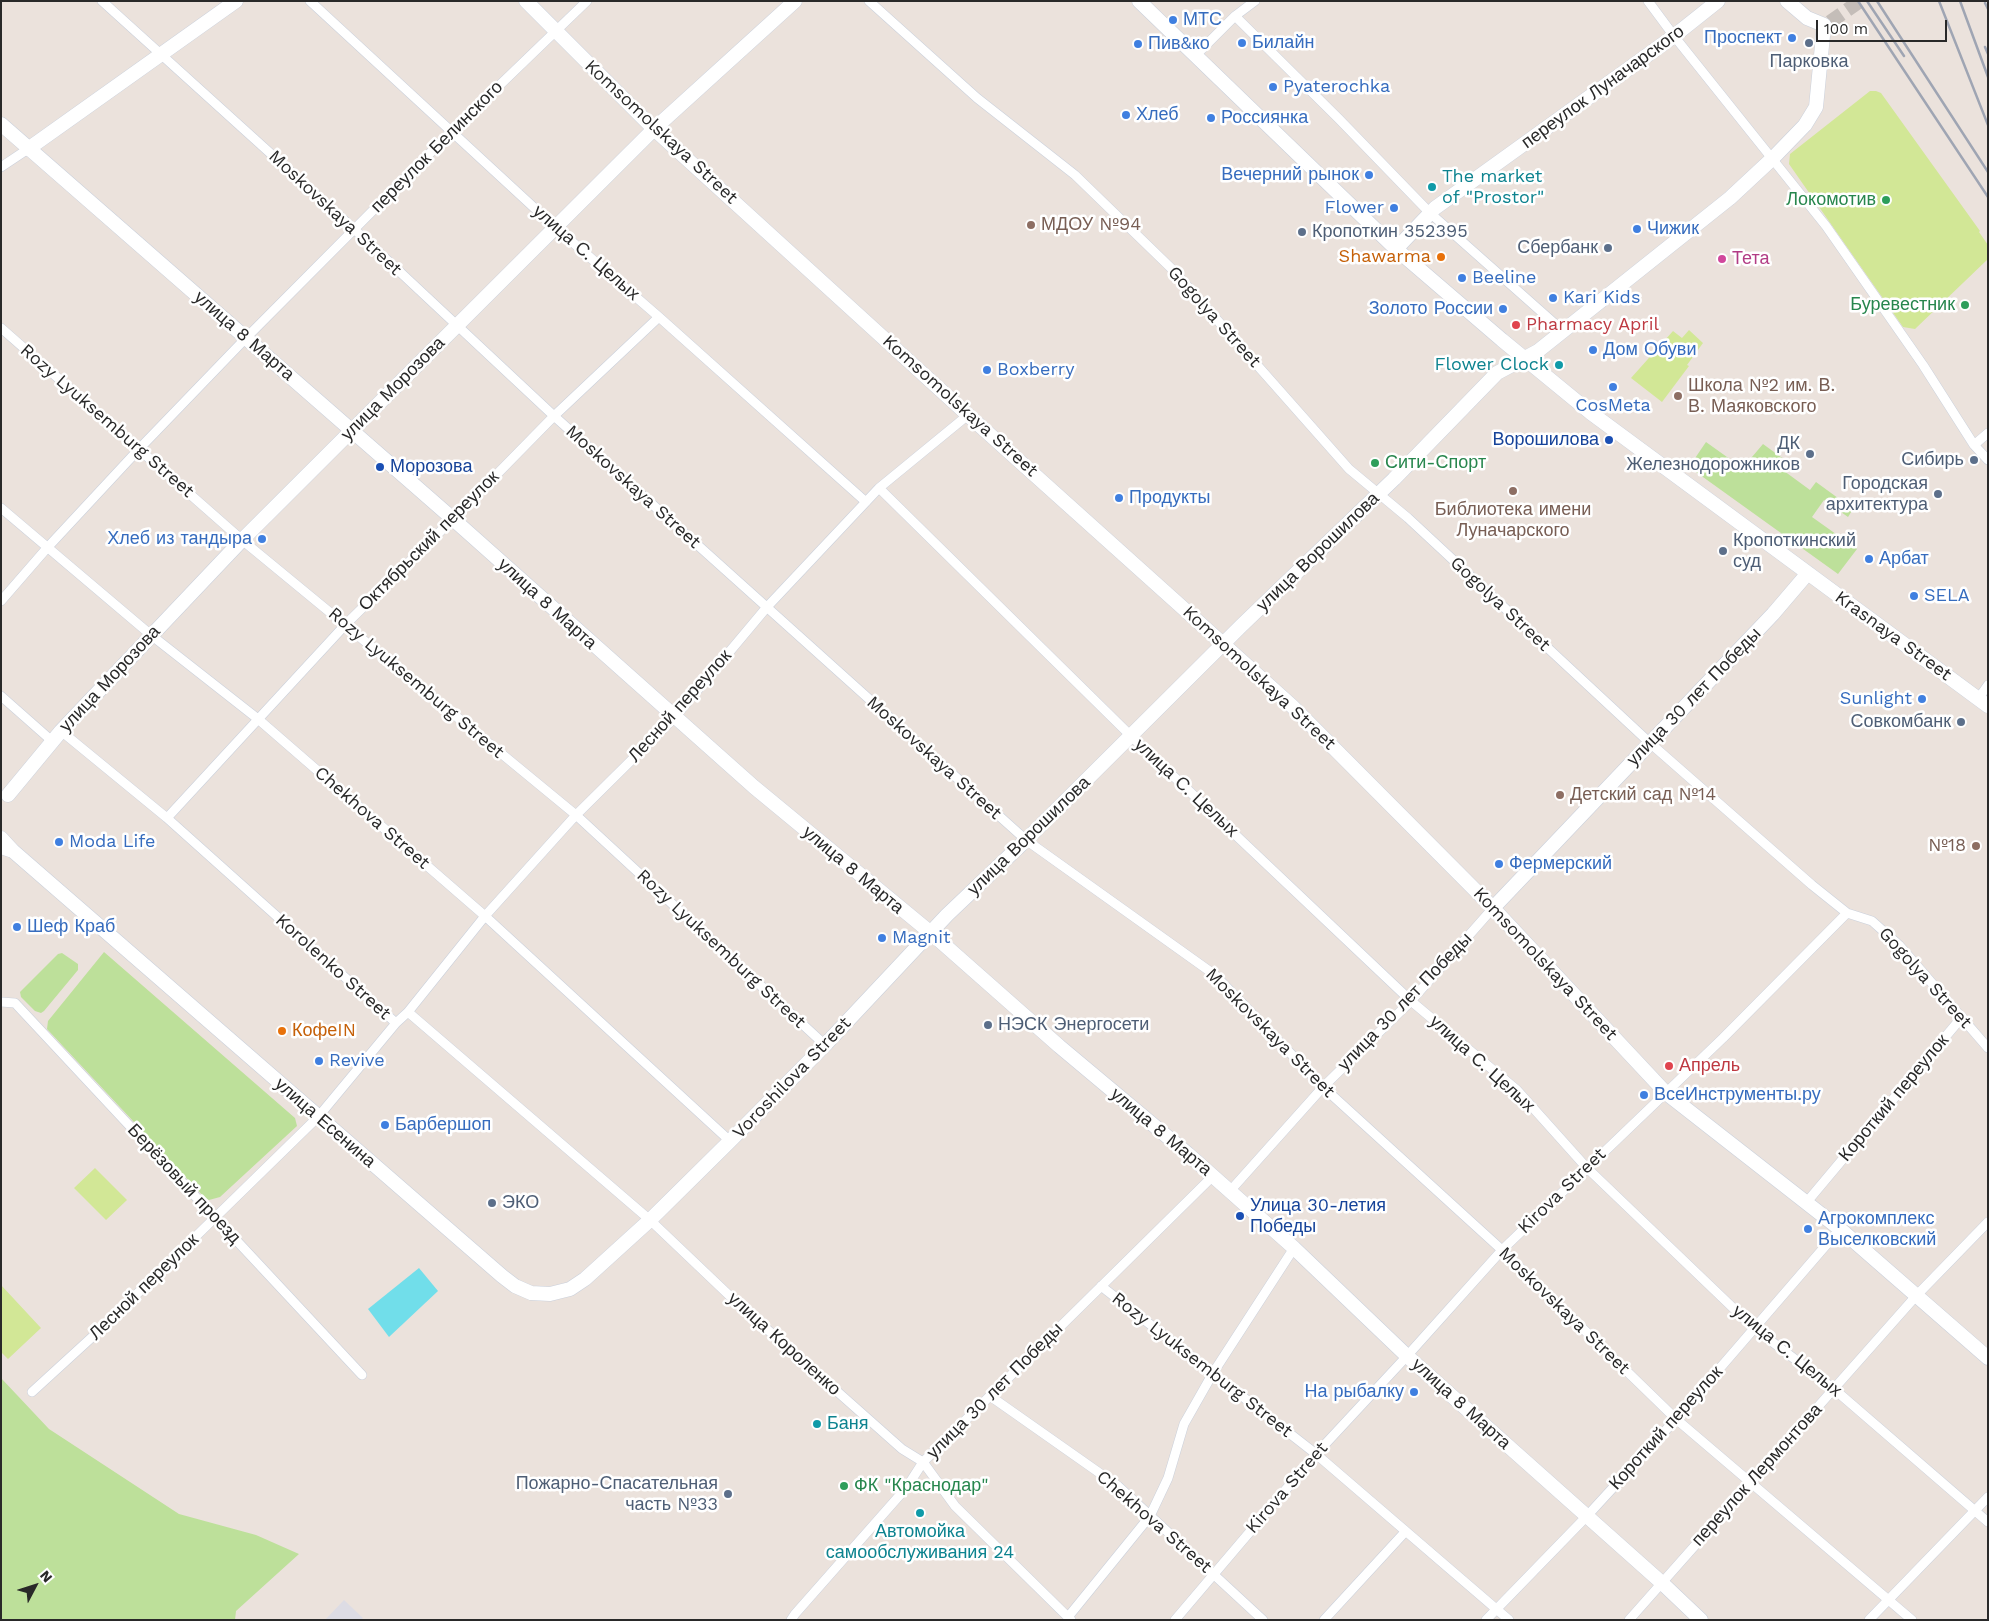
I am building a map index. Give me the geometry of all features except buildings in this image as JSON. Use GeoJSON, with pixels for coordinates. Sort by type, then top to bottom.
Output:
{"type":"FeatureCollection","features":[{"type":"Feature","properties":{"kind":"main road"},"geometry":{"type":"LineString","coordinates":[[28,149],[236,1]]}},
{"type":"Feature","properties":{"kind":"main road","name":"Komsomolskaya Street"},"geometry":{"type":"LineString","coordinates":[[526,1],[654,129],[1292,706],[1493,908],[1666,1093],[1840,1229],[1988,1358]]}},
{"type":"Feature","properties":{"kind":"main road","name":"улица Морозова"},"geometry":{"type":"LineString","coordinates":[[3,799],[57,736],[242,540],[654,129],[795,1]]}},
{"type":"Feature","properties":{"kind":"main road","name":"Krasnaya Street"},"geometry":{"type":"LineString","coordinates":[[1138,1],[1396,249],[1524,359],[1591,413],[1983,702]]}},
{"type":"Feature","properties":{"kind":"main road","name":"переулок Луначарского"},"geometry":{"type":"LineString","coordinates":[[1396,249],[1430,213],[1674,36],[1718,1]]}},
{"type":"Feature","properties":{"kind":"main road","name":"улица Ворошилова"},"geometry":{"type":"LineString","coordinates":[[931,933],[1222,644],[1379,493],[1498,373],[1538,351],[1730,198],[1774,158],[1805,125],[1816,107],[1827,23],[1807,18],[1787,1]]}},
{"type":"Feature","properties":{"kind":"main road","name":"улица 8 Марта"},"geometry":{"type":"LineString","coordinates":[[1,124],[453,520],[674,718],[754,787],[931,933],[1059,1046],[1213,1176],[1294,1248],[1407,1356],[1662,1583],[1700,1620]]}},
{"type":"Feature","properties":{"kind":"main road","name":"улица 30 лет Победы"},"geometry":{"type":"LineString","coordinates":[[1493,908],[1773,614],[1808,573]]}},
{"type":"Feature","properties":{"kind":"main road","name":"улица Есенина"},"geometry":{"type":"LineString","coordinates":[[1,838],[7,849],[515,1286],[531,1293],[550,1294],[570,1289],[585,1279],[650,1220]]}},
{"type":"Feature","properties":{"kind":"main road","name":"Voroshilova Street"},"geometry":{"type":"LineString","coordinates":[[650,1220],[825,1045],[931,933]]}},
{"type":"Feature","properties":{"kind":"street","name":"Moskovskaya Street"},"geometry":{"type":"LineString","coordinates":[[102,1],[354,229],[554,416],[1026,840],[1215,975],[1323,1087],[1502,1250],[1676,1419],[1912,1620]]}},
{"type":"Feature","properties":{"kind":"street","name":"улица С. Целых"},"geometry":{"type":"LineString","coordinates":[[310,1],[555,227],[866,502]]}},
{"type":"Feature","properties":{"kind":"street","name":"переулок Белинского"},"geometry":{"type":"LineString","coordinates":[[1,601],[47,548],[139,449],[246,338],[451,132],[587,1]]}},
{"type":"Feature","properties":{"kind":"street","name":"Gogolya Street"},"geometry":{"type":"LineString","coordinates":[[869,1],[977,98],[1075,175],[1173,270],[1350,469],[1379,493],[1650,744],[1812,885],[1847,913],[1872,921],[1899,945],[1988,1048]]}},
{"type":"Feature","properties":{"kind":"street"},"geometry":{"type":"LineString","coordinates":[[1195,56],[1235,16],[1254,1]]}},
{"type":"Feature","properties":{"kind":"street"},"geometry":{"type":"LineString","coordinates":[[1648,1],[1826,226],[1923,365],[1974,446],[1988,460]]}},
{"type":"Feature","properties":{"kind":"street"},"geometry":{"type":"LineString","coordinates":[[1235,16],[1430,213],[1563,331]]}},
{"type":"Feature","properties":{"kind":"street"},"geometry":{"type":"LineString","coordinates":[[1,167],[28,149]]}},
{"type":"Feature","properties":{"kind":"street","name":"Октябрьский переулок"},"geometry":{"type":"LineString","coordinates":[[167,818],[346,624],[453,520],[554,416],[659,317]]}},
{"type":"Feature","properties":{"kind":"street","name":"Rozy Lyuksemburg Street"},"geometry":{"type":"LineString","coordinates":[[1,328],[242,540],[576,815],[825,1045]]}},
{"type":"Feature","properties":{"kind":"street","name":"Лесной переулок"},"geometry":{"type":"LineString","coordinates":[[408,1012],[485,916],[576,815],[674,718],[767,607],[879,488],[968,414]]}},
{"type":"Feature","properties":{"kind":"street"},"geometry":{"type":"LineString","coordinates":[[1974,446],[1988,433]]}},
{"type":"Feature","properties":{"kind":"street","name":"улица С. Целых"},"geometry":{"type":"LineString","coordinates":[[879,488],[1130,736],[1411,1001],[1517,1090],[1586,1167],[1754,1328],[1834,1389],[1988,1522]]}},
{"type":"Feature","properties":{"kind":"street","name":"Chekhova Street"},"geometry":{"type":"LineString","coordinates":[[1,508],[151,635],[258,718],[485,916],[730,1141]]}},
{"type":"Feature","properties":{"kind":"street"},"geometry":{"type":"LineString","coordinates":[[1983,702],[1988,685]]}},
{"type":"Feature","properties":{"kind":"street","name":"Korolenko Street"},"geometry":{"type":"LineString","coordinates":[[1,696],[167,818],[396,1023],[408,1012],[650,1220]]}},
{"type":"Feature","properties":{"kind":"street","name":"улица 30 лет Победы"},"geometry":{"type":"LineString","coordinates":[[1230,1191],[1323,1087],[1411,1001],[1493,908]]}},
{"type":"Feature","properties":{"kind":"street","name":"Kirova Street"},"geometry":{"type":"LineString","coordinates":[[1175,1620],[1316,1454],[1502,1250],[1586,1167],[1666,1093],[1847,913]]}},
{"type":"Feature","properties":{"kind":"street","name":"Берёзовый проезд"},"geometry":{"type":"LineString","coordinates":[[1,1002],[15,1003],[362,1375]]}},
{"type":"Feature","properties":{"kind":"street","name":"Короткий переулок"},"geometry":{"type":"LineString","coordinates":[[1806,1202],[1962,1017]]}},
{"type":"Feature","properties":{"kind":"street","name":"Лесной переулок"},"geometry":{"type":"LineString","coordinates":[[32,1392],[102,1328],[318,1117],[396,1023]]}},
{"type":"Feature","properties":{"kind":"street","name":"улица 30 лет Победы"},"geometry":{"type":"LineString","coordinates":[[791,1620],[801,1606],[907,1487],[923,1462],[1213,1176]]}},
{"type":"Feature","properties":{"kind":"street","name":"улица Короленко"},"geometry":{"type":"LineString","coordinates":[[650,1220],[734,1299],[895,1442],[923,1462]]}},
{"type":"Feature","properties":{"kind":"street","name":"переулок Лермонтова"},"geometry":{"type":"LineString","coordinates":[[1629,1620],[1916,1296],[1988,1222]]}},
{"type":"Feature","properties":{"kind":"street","name":"Короткий переулок"},"geometry":{"type":"LineString","coordinates":[[1486,1620],[1676,1419],[1840,1229]]}},
{"type":"Feature","properties":{"kind":"street"},"geometry":{"type":"LineString","coordinates":[[923,1462],[955,1506],[1069,1618],[1150,1516],[1168,1478],[1184,1424],[1213,1373],[1294,1248]]}},
{"type":"Feature","properties":{"kind":"street","name":"Rozy Lyuksemburg Street"},"geometry":{"type":"LineString","coordinates":[[1101,1286],[1316,1454],[1509,1620]]}},
{"type":"Feature","properties":{"kind":"street","name":"Chekhova Street"},"geometry":{"type":"LineString","coordinates":[[990,1396],[1118,1486],[1263,1620]]}},
{"type":"Feature","properties":{"kind":"street"},"geometry":{"type":"LineString","coordinates":[[1869,1620],[1988,1497]]}},
{"type":"Feature","properties":{"kind":"street"},"geometry":{"type":"LineString","coordinates":[[1324,1620],[1405,1532]]}},
{"type":"Feature","properties":{"kind":"shaded area"},"geometry":{"type":"Polygon","coordinates":[[[344,1600],[363,1618],[361,1620],[325,1620],[344,1600]]]}},
{"type":"Feature","properties":{"kind":"green space","name":"Локомотив"},"geometry":{"type":"Polygon","coordinates":[[[1870,91],[1881,93],[1980,231],[1988,245],[1988,259],[1915,329],[1903,327],[1789,164],[1790,154],[1870,91]]]}},
{"type":"Feature","properties":{"kind":"green space"},"geometry":{"type":"Polygon","coordinates":[[[1689,330],[1703,343],[1687,365],[1689,366],[1662,402],[1631,378],[1673,331],[1682,338],[1689,330]]]}},
{"type":"Feature","properties":{"kind":"green space"},"geometry":{"type":"Polygon","coordinates":[[[1706,442],[1734,462],[1739,459],[1739,465],[1743,466],[1763,444],[1785,460],[1780,468],[1810,490],[1816,482],[1853,509],[1848,517],[1824,500],[1812,517],[1857,549],[1838,574],[1689,467],[1706,442]]]}},
{"type":"Feature","properties":{"kind":"green space"},"geometry":{"type":"Polygon","coordinates":[[[104,952],[295,1118],[297,1126],[220,1197],[209,1200],[205,1198],[47,1029],[48,1021],[104,952]]]}},
{"type":"Feature","properties":{"kind":"green space"},"geometry":{"type":"Polygon","coordinates":[[[62,953],[78,964],[78,970],[44,1011],[41,1013],[35,1011],[21,997],[20,992],[58,954],[62,953]]]}},
{"type":"Feature","properties":{"kind":"green space"},"geometry":{"type":"Polygon","coordinates":[[[95,1168],[127,1200],[106,1220],[74,1188],[95,1168]]]}},
{"type":"Feature","properties":{"kind":"green space"},"geometry":{"type":"Polygon","coordinates":[[[1,1285],[41,1328],[8,1359],[1,1352],[1,1285]]]}},
{"type":"Feature","properties":{"kind":"green space"},"geometry":{"type":"Polygon","coordinates":[[[1,1378],[49,1429],[179,1514],[256,1535],[299,1554],[236,1611],[235,1620],[1,1620],[1,1378]]]}},
{"type":"Feature","properties":{"kind":"water"},"geometry":{"type":"Polygon","coordinates":[[[419,1268],[438,1291],[389,1337],[368,1309],[419,1268]]]}},
{"type":"Feature","properties":{"kind":"tunnel"},"geometry":{"type":"LineString","coordinates":[[1830,22],[1860,1]]}},
{"type":"Feature","properties":{"kind":"railway"},"geometry":{"type":"LineString","coordinates":[[1858,1],[1988,197]]}},
{"type":"Feature","properties":{"kind":"railway"},"geometry":{"type":"LineString","coordinates":[[1867,1],[1904,56]]}},
{"type":"Feature","properties":{"kind":"railway"},"geometry":{"type":"LineString","coordinates":[[1877,1],[1988,172]]}},
{"type":"Feature","properties":{"kind":"railway"},"geometry":{"type":"LineString","coordinates":[[1939,1],[1988,125]]}},
{"type":"Feature","properties":{"kind":"railway"},"geometry":{"type":"LineString","coordinates":[[1960,1],[1988,77]]}},
{"type":"Feature","properties":{"kind":"railway"},"geometry":{"type":"LineString","coordinates":[[1985,3],[1988,9]]}},
{"type":"Feature","properties":{"kind":"railway"},"geometry":{"type":"LineString","coordinates":[[1985,47],[1988,54]]}},
{"type":"Feature","properties":{"kind":"place","name":"МТС"},"geometry":{"type":"Point","coordinates":[1173,20]}},
{"type":"Feature","properties":{"kind":"place","name":"Проспект"},"geometry":{"type":"Point","coordinates":[1792,38]}},
{"type":"Feature","properties":{"kind":"place","name":"Билайн"},"geometry":{"type":"Point","coordinates":[1242,43]}},
{"type":"Feature","properties":{"kind":"place","name":"Парковка"},"geometry":{"type":"Point","coordinates":[1809,43]}},
{"type":"Feature","properties":{"kind":"place","name":"Пив&ко"},"geometry":{"type":"Point","coordinates":[1138,44]}},
{"type":"Feature","properties":{"kind":"place","name":"Pyaterochka"},"geometry":{"type":"Point","coordinates":[1273,87]}},
{"type":"Feature","properties":{"kind":"place","name":"Хлеб"},"geometry":{"type":"Point","coordinates":[1126,115]}},
{"type":"Feature","properties":{"kind":"place","name":"Россиянка"},"geometry":{"type":"Point","coordinates":[1211,118]}},
{"type":"Feature","properties":{"kind":"place","name":"Вечерний рынок"},"geometry":{"type":"Point","coordinates":[1369,175]}},
{"type":"Feature","properties":{"kind":"place","name":"The market of \"Prostor\""},"geometry":{"type":"Point","coordinates":[1432,187]}},
{"type":"Feature","properties":{"kind":"place","name":"Локомотив"},"geometry":{"type":"Point","coordinates":[1886,200]}},
{"type":"Feature","properties":{"kind":"place","name":"Flower"},"geometry":{"type":"Point","coordinates":[1394,208]}},
{"type":"Feature","properties":{"kind":"place","name":"МДОУ №94"},"geometry":{"type":"Point","coordinates":[1031,225]}},
{"type":"Feature","properties":{"kind":"place","name":"Чижик"},"geometry":{"type":"Point","coordinates":[1637,229]}},
{"type":"Feature","properties":{"kind":"place","name":"Кропоткин 352395"},"geometry":{"type":"Point","coordinates":[1302,232]}},
{"type":"Feature","properties":{"kind":"place","name":"Сбербанк"},"geometry":{"type":"Point","coordinates":[1608,248]}},
{"type":"Feature","properties":{"kind":"place","name":"Shawarma"},"geometry":{"type":"Point","coordinates":[1441,257]}},
{"type":"Feature","properties":{"kind":"place","name":"Тета"},"geometry":{"type":"Point","coordinates":[1722,259]}},
{"type":"Feature","properties":{"kind":"place","name":"Beeline"},"geometry":{"type":"Point","coordinates":[1462,278]}},
{"type":"Feature","properties":{"kind":"place","name":"Kari Kids"},"geometry":{"type":"Point","coordinates":[1553,298]}},
{"type":"Feature","properties":{"kind":"place","name":"Буревестник"},"geometry":{"type":"Point","coordinates":[1965,305]}},
{"type":"Feature","properties":{"kind":"place","name":"Золото России"},"geometry":{"type":"Point","coordinates":[1503,309]}},
{"type":"Feature","properties":{"kind":"place","name":"Pharmacy April"},"geometry":{"type":"Point","coordinates":[1516,325]}},
{"type":"Feature","properties":{"kind":"place","name":"Дом Обуви"},"geometry":{"type":"Point","coordinates":[1593,350]}},
{"type":"Feature","properties":{"kind":"place","name":"Flower Clock"},"geometry":{"type":"Point","coordinates":[1559,365]}},
{"type":"Feature","properties":{"kind":"place","name":"Boxberry"},"geometry":{"type":"Point","coordinates":[987,370]}},
{"type":"Feature","properties":{"kind":"place","name":"CosMeta"},"geometry":{"type":"Point","coordinates":[1613,387]}},
{"type":"Feature","properties":{"kind":"place","name":"Школа №2 им. В. В. Маяковского"},"geometry":{"type":"Point","coordinates":[1678,396]}},
{"type":"Feature","properties":{"kind":"place","name":"Ворошилова"},"geometry":{"type":"Point","coordinates":[1609,440]}},
{"type":"Feature","properties":{"kind":"place","name":"ДК Железнодорожников"},"geometry":{"type":"Point","coordinates":[1810,454]}},
{"type":"Feature","properties":{"kind":"place","name":"Сибирь"},"geometry":{"type":"Point","coordinates":[1974,460]}},
{"type":"Feature","properties":{"kind":"place","name":"Сити-Спорт"},"geometry":{"type":"Point","coordinates":[1375,463]}},
{"type":"Feature","properties":{"kind":"place","name":"Морозова"},"geometry":{"type":"Point","coordinates":[380,467]}},
{"type":"Feature","properties":{"kind":"place","name":"Библиотека имени Луначарского"},"geometry":{"type":"Point","coordinates":[1513,491]}},
{"type":"Feature","properties":{"kind":"place","name":"Городская архитектура"},"geometry":{"type":"Point","coordinates":[1938,494]}},
{"type":"Feature","properties":{"kind":"place","name":"Продукты"},"geometry":{"type":"Point","coordinates":[1119,498]}},
{"type":"Feature","properties":{"kind":"place","name":"Хлеб из тандыра"},"geometry":{"type":"Point","coordinates":[262,539]}},
{"type":"Feature","properties":{"kind":"place","name":"Кропоткинский суд"},"geometry":{"type":"Point","coordinates":[1723,551]}},
{"type":"Feature","properties":{"kind":"place","name":"Арбат"},"geometry":{"type":"Point","coordinates":[1869,559]}},
{"type":"Feature","properties":{"kind":"place","name":"SELA"},"geometry":{"type":"Point","coordinates":[1914,596]}},
{"type":"Feature","properties":{"kind":"place","name":"Sunlight"},"geometry":{"type":"Point","coordinates":[1922,699]}},
{"type":"Feature","properties":{"kind":"place","name":"Совкомбанк"},"geometry":{"type":"Point","coordinates":[1961,722]}},
{"type":"Feature","properties":{"kind":"place","name":"Детский сад №14"},"geometry":{"type":"Point","coordinates":[1560,795]}},
{"type":"Feature","properties":{"kind":"place","name":"Moda Life"},"geometry":{"type":"Point","coordinates":[59,842]}},
{"type":"Feature","properties":{"kind":"place","name":"№18"},"geometry":{"type":"Point","coordinates":[1976,846]}},
{"type":"Feature","properties":{"kind":"place","name":"Фермерский"},"geometry":{"type":"Point","coordinates":[1499,864]}},
{"type":"Feature","properties":{"kind":"place","name":"Шеф Краб"},"geometry":{"type":"Point","coordinates":[17,927]}},
{"type":"Feature","properties":{"kind":"place","name":"Magnit"},"geometry":{"type":"Point","coordinates":[882,938]}},
{"type":"Feature","properties":{"kind":"place","name":"НЭСК Энергосети"},"geometry":{"type":"Point","coordinates":[988,1025]}},
{"type":"Feature","properties":{"kind":"place","name":"КофеIN"},"geometry":{"type":"Point","coordinates":[282,1031]}},
{"type":"Feature","properties":{"kind":"place","name":"Revive"},"geometry":{"type":"Point","coordinates":[319,1061]}},
{"type":"Feature","properties":{"kind":"place","name":"Апрель"},"geometry":{"type":"Point","coordinates":[1669,1066]}},
{"type":"Feature","properties":{"kind":"place","name":"ВсеИнструменты.ру"},"geometry":{"type":"Point","coordinates":[1644,1095]}},
{"type":"Feature","properties":{"kind":"place","name":"Барбершоп"},"geometry":{"type":"Point","coordinates":[385,1125]}},
{"type":"Feature","properties":{"kind":"place","name":"ЭКО"},"geometry":{"type":"Point","coordinates":[492,1203]}},
{"type":"Feature","properties":{"kind":"place","name":"Улица 30-летия Победы"},"geometry":{"type":"Point","coordinates":[1240,1216]}},
{"type":"Feature","properties":{"kind":"place","name":"Агрокомплекс Выселковский"},"geometry":{"type":"Point","coordinates":[1808,1229]}},
{"type":"Feature","properties":{"kind":"place","name":"На рыбалку"},"geometry":{"type":"Point","coordinates":[1414,1392]}},
{"type":"Feature","properties":{"kind":"place","name":"Баня"},"geometry":{"type":"Point","coordinates":[817,1424]}},
{"type":"Feature","properties":{"kind":"place","name":"ФК \"Краснодар\""},"geometry":{"type":"Point","coordinates":[844,1486]}},
{"type":"Feature","properties":{"kind":"place","name":"Пожарно-Спасательная часть №33"},"geometry":{"type":"Point","coordinates":[728,1494]}},
{"type":"Feature","properties":{"kind":"place","name":"Автомойка самообслуживания 24"},"geometry":{"type":"Point","coordinates":[920,1513]}}]}
